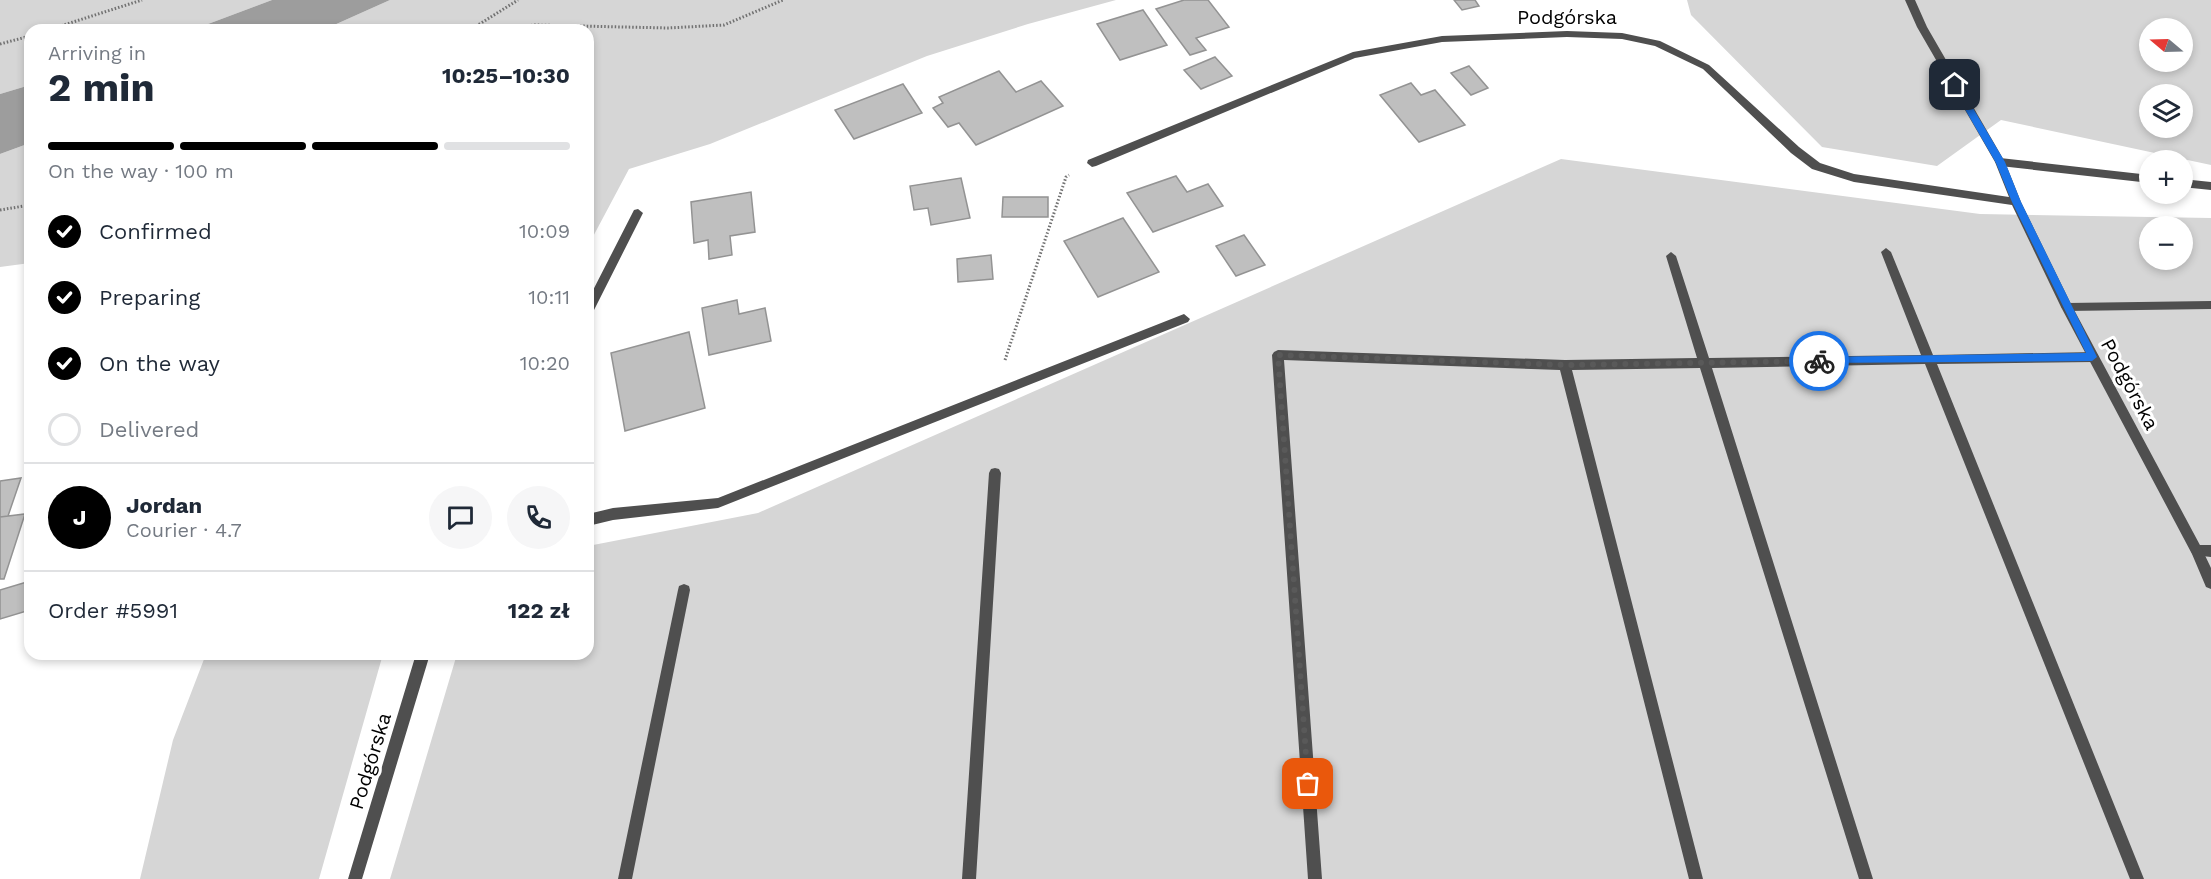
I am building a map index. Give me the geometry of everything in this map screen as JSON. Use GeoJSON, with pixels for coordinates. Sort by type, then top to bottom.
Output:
{"type":"FeatureCollection","features":[{"type":"Feature","properties":{"kind":"street","name":"Podgórska"},"geometry":{"type":"LineString","coordinates":[[1910,0],[1922,27],[2000,162],[2016,202],[2092,357],[2197,551],[2211,583]]}},
{"type":"Feature","properties":{"kind":"street","name":"Podgórska"},"geometry":{"type":"LineString","coordinates":[[1092,163],[1353,55],[1442,39],[1567,34],[1622,36],[1657,43],[1681,52],[1706,67],[1795,150],[1816,166],[1854,178],[2016,202]]}},
{"type":"Feature","properties":{"kind":"street"},"geometry":{"type":"LineString","coordinates":[[2000,162],[2139,178]]}},
{"type":"Feature","properties":{"kind":"street"},"geometry":{"type":"LineString","coordinates":[[2193,184],[2211,186]]}},
{"type":"Feature","properties":{"kind":"street"},"geometry":{"type":"LineString","coordinates":[[594,299],[638,213]]}},
{"type":"Feature","properties":{"kind":"street"},"geometry":{"type":"LineString","coordinates":[[1886,252],[2137,879]]}},
{"type":"Feature","properties":{"kind":"street"},"geometry":{"type":"LineString","coordinates":[[1671,256],[1866,879]]}},
{"type":"Feature","properties":{"kind":"street"},"geometry":{"type":"LineString","coordinates":[[2067,307],[2211,305]]}},
{"type":"Feature","properties":{"kind":"street"},"geometry":{"type":"LineString","coordinates":[[594,519],[613,514],[718,503],[1184,319]]}},
{"type":"Feature","properties":{"kind":"street"},"geometry":{"type":"LineString","coordinates":[[1315,879],[1278,355],[1565,365],[2092,357]]}},
{"type":"Feature","properties":{"kind":"street"},"geometry":{"type":"LineString","coordinates":[[1565,365],[1696,879]]}},
{"type":"Feature","properties":{"kind":"street"},"geometry":{"type":"LineString","coordinates":[[969,879],[995,473]]}},
{"type":"Feature","properties":{"kind":"street"},"geometry":{"type":"LineString","coordinates":[[2197,551],[2211,551]]}},
{"type":"Feature","properties":{"kind":"street"},"geometry":{"type":"LineString","coordinates":[[625,879],[684,590]]}},
{"type":"Feature","properties":{"kind":"street","name":"Podgórska"},"geometry":{"type":"LineString","coordinates":[[355,879],[421,660]]}},
{"type":"Feature","properties":{"kind":"path"},"geometry":{"type":"LineString","coordinates":[[67,24],[142,0]]}},
{"type":"Feature","properties":{"kind":"path"},"geometry":{"type":"LineString","coordinates":[[480,24],[518,0]]}},
{"type":"Feature","properties":{"kind":"path"},"geometry":{"type":"LineString","coordinates":[[594,26],[668,28],[724,25],[783,0]]}},
{"type":"Feature","properties":{"kind":"path"},"geometry":{"type":"LineString","coordinates":[[0,44],[24,38]]}},
{"type":"Feature","properties":{"kind":"path"},"geometry":{"type":"LineString","coordinates":[[993,394],[1066,177],[1092,163]]}},
{"type":"Feature","properties":{"kind":"path"},"geometry":{"type":"LineString","coordinates":[[0,210],[24,206]]}},
{"type":"Feature","properties":{"kind":"shaded area"},"geometry":{"type":"Polygon","coordinates":[[[0,0],[272,0],[208,24],[24,24],[24,87],[0,94],[0,0]]]}},
{"type":"Feature","properties":{"kind":"shaded area"},"geometry":{"type":"Polygon","coordinates":[[[272,0],[390,0],[336,24],[208,24],[272,0]]]}},
{"type":"Feature","properties":{"kind":"shaded area"},"geometry":{"type":"Polygon","coordinates":[[[390,0],[1116,0],[1028,24],[927,56],[710,144],[629,169],[594,235],[594,24],[336,24],[390,0]]]}},
{"type":"Feature","properties":{"kind":"shaded area"},"geometry":{"type":"Polygon","coordinates":[[[1687,0],[2211,0],[2211,165],[2193,161],[2193,150],[2141,150],[2001,120],[1937,166],[1822,147],[1691,15],[1687,0]]]}},
{"type":"Feature","properties":{"kind":"shaded area"},"geometry":{"type":"Polygon","coordinates":[[[24,87],[24,145],[0,154],[0,94],[24,87]]]}},
{"type":"Feature","properties":{"kind":"shaded area"},"geometry":{"type":"Polygon","coordinates":[[[24,145],[24,264],[0,267],[0,154],[24,145]]]}},
{"type":"Feature","properties":{"kind":"shaded area"},"geometry":{"type":"Polygon","coordinates":[[[1561,159],[1980,214],[2139,217],[2139,270],[2193,270],[2193,218],[2211,218],[2211,879],[390,879],[455,660],[594,660],[594,545],[758,513],[1561,159]]]}},
{"type":"Feature","properties":{"kind":"shaded area"},"geometry":{"type":"Polygon","coordinates":[[[204,660],[381,660],[319,879],[140,879],[173,740],[204,660]]]}},
{"type":"Feature","properties":{"kind":"building"},"geometry":{"type":"Polygon","coordinates":[[[1184,0],[1208,0],[1229,27],[1196,38],[1206,50],[1190,55],[1156,9],[1184,0]]]}},
{"type":"Feature","properties":{"kind":"building"},"geometry":{"type":"Polygon","coordinates":[[[1454,0],[1475,0],[1479,6],[1462,10],[1454,0]]]}},
{"type":"Feature","properties":{"kind":"building"},"geometry":{"type":"Polygon","coordinates":[[[1143,10],[1167,45],[1120,60],[1097,24],[1143,10]]]}},
{"type":"Feature","properties":{"kind":"building"},"geometry":{"type":"Polygon","coordinates":[[[1215,57],[1232,76],[1201,89],[1184,70],[1215,57]]]}},
{"type":"Feature","properties":{"kind":"building"},"geometry":{"type":"Polygon","coordinates":[[[1469,66],[1488,88],[1471,95],[1451,73],[1469,66]]]}},
{"type":"Feature","properties":{"kind":"building"},"geometry":{"type":"Polygon","coordinates":[[[999,71],[1016,92],[1041,81],[1063,106],[976,145],[959,123],[948,127],[933,108],[943,103],[939,97],[999,71]]]}},
{"type":"Feature","properties":{"kind":"building"},"geometry":{"type":"Polygon","coordinates":[[[1411,83],[1421,95],[1435,90],[1465,125],[1419,142],[1380,95],[1411,83]]]}},
{"type":"Feature","properties":{"kind":"building"},"geometry":{"type":"Polygon","coordinates":[[[903,84],[922,113],[854,139],[835,110],[903,84]]]}},
{"type":"Feature","properties":{"kind":"building"},"geometry":{"type":"Polygon","coordinates":[[[1176,176],[1187,192],[1208,184],[1223,206],[1153,232],[1127,193],[1176,176]]]}},
{"type":"Feature","properties":{"kind":"building"},"geometry":{"type":"Polygon","coordinates":[[[961,178],[970,218],[931,225],[928,208],[914,210],[910,186],[961,178]]]}},
{"type":"Feature","properties":{"kind":"building"},"geometry":{"type":"Polygon","coordinates":[[[751,192],[755,232],[730,236],[732,255],[709,259],[708,240],[694,243],[691,202],[751,192]]]}},
{"type":"Feature","properties":{"kind":"building"},"geometry":{"type":"Polygon","coordinates":[[[1003,197],[1048,197],[1048,217],[1002,217],[1003,197]]]}},
{"type":"Feature","properties":{"kind":"building"},"geometry":{"type":"Polygon","coordinates":[[[1123,218],[1159,272],[1098,297],[1064,241],[1123,218]]]}},
{"type":"Feature","properties":{"kind":"building"},"geometry":{"type":"Polygon","coordinates":[[[1244,235],[1265,265],[1236,276],[1216,246],[1244,235]]]}},
{"type":"Feature","properties":{"kind":"building"},"geometry":{"type":"Polygon","coordinates":[[[991,255],[993,279],[958,282],[957,259],[991,255]]]}},
{"type":"Feature","properties":{"kind":"building"},"geometry":{"type":"Polygon","coordinates":[[[737,300],[739,314],[765,308],[771,341],[709,355],[702,308],[737,300]]]}},
{"type":"Feature","properties":{"kind":"building"},"geometry":{"type":"Polygon","coordinates":[[[689,332],[705,408],[625,431],[611,353],[689,332]]]}},
{"type":"Feature","properties":{"kind":"building"},"geometry":{"type":"Polygon","coordinates":[[[21,478],[8,516],[0,517],[0,481],[21,478]]]}},
{"type":"Feature","properties":{"kind":"building"},"geometry":{"type":"Polygon","coordinates":[[[24,514],[4,579],[0,579],[0,517],[24,514]]]}},
{"type":"Feature","properties":{"kind":"building"},"geometry":{"type":"Polygon","coordinates":[[[24,583],[24,612],[0,619],[0,590],[24,583]]]}},
{"type":"Feature","properties":{"kind":"way so far"},"geometry":{"type":"LineString","coordinates":[[1308,784],[1278,355],[1565,365],[1819,361]]}},
{"type":"Feature","properties":{"kind":"route"},"geometry":{"type":"LineString","coordinates":[[1819,361],[2092,357],[2016,202],[2000,162],[1955,85]]}}]}
